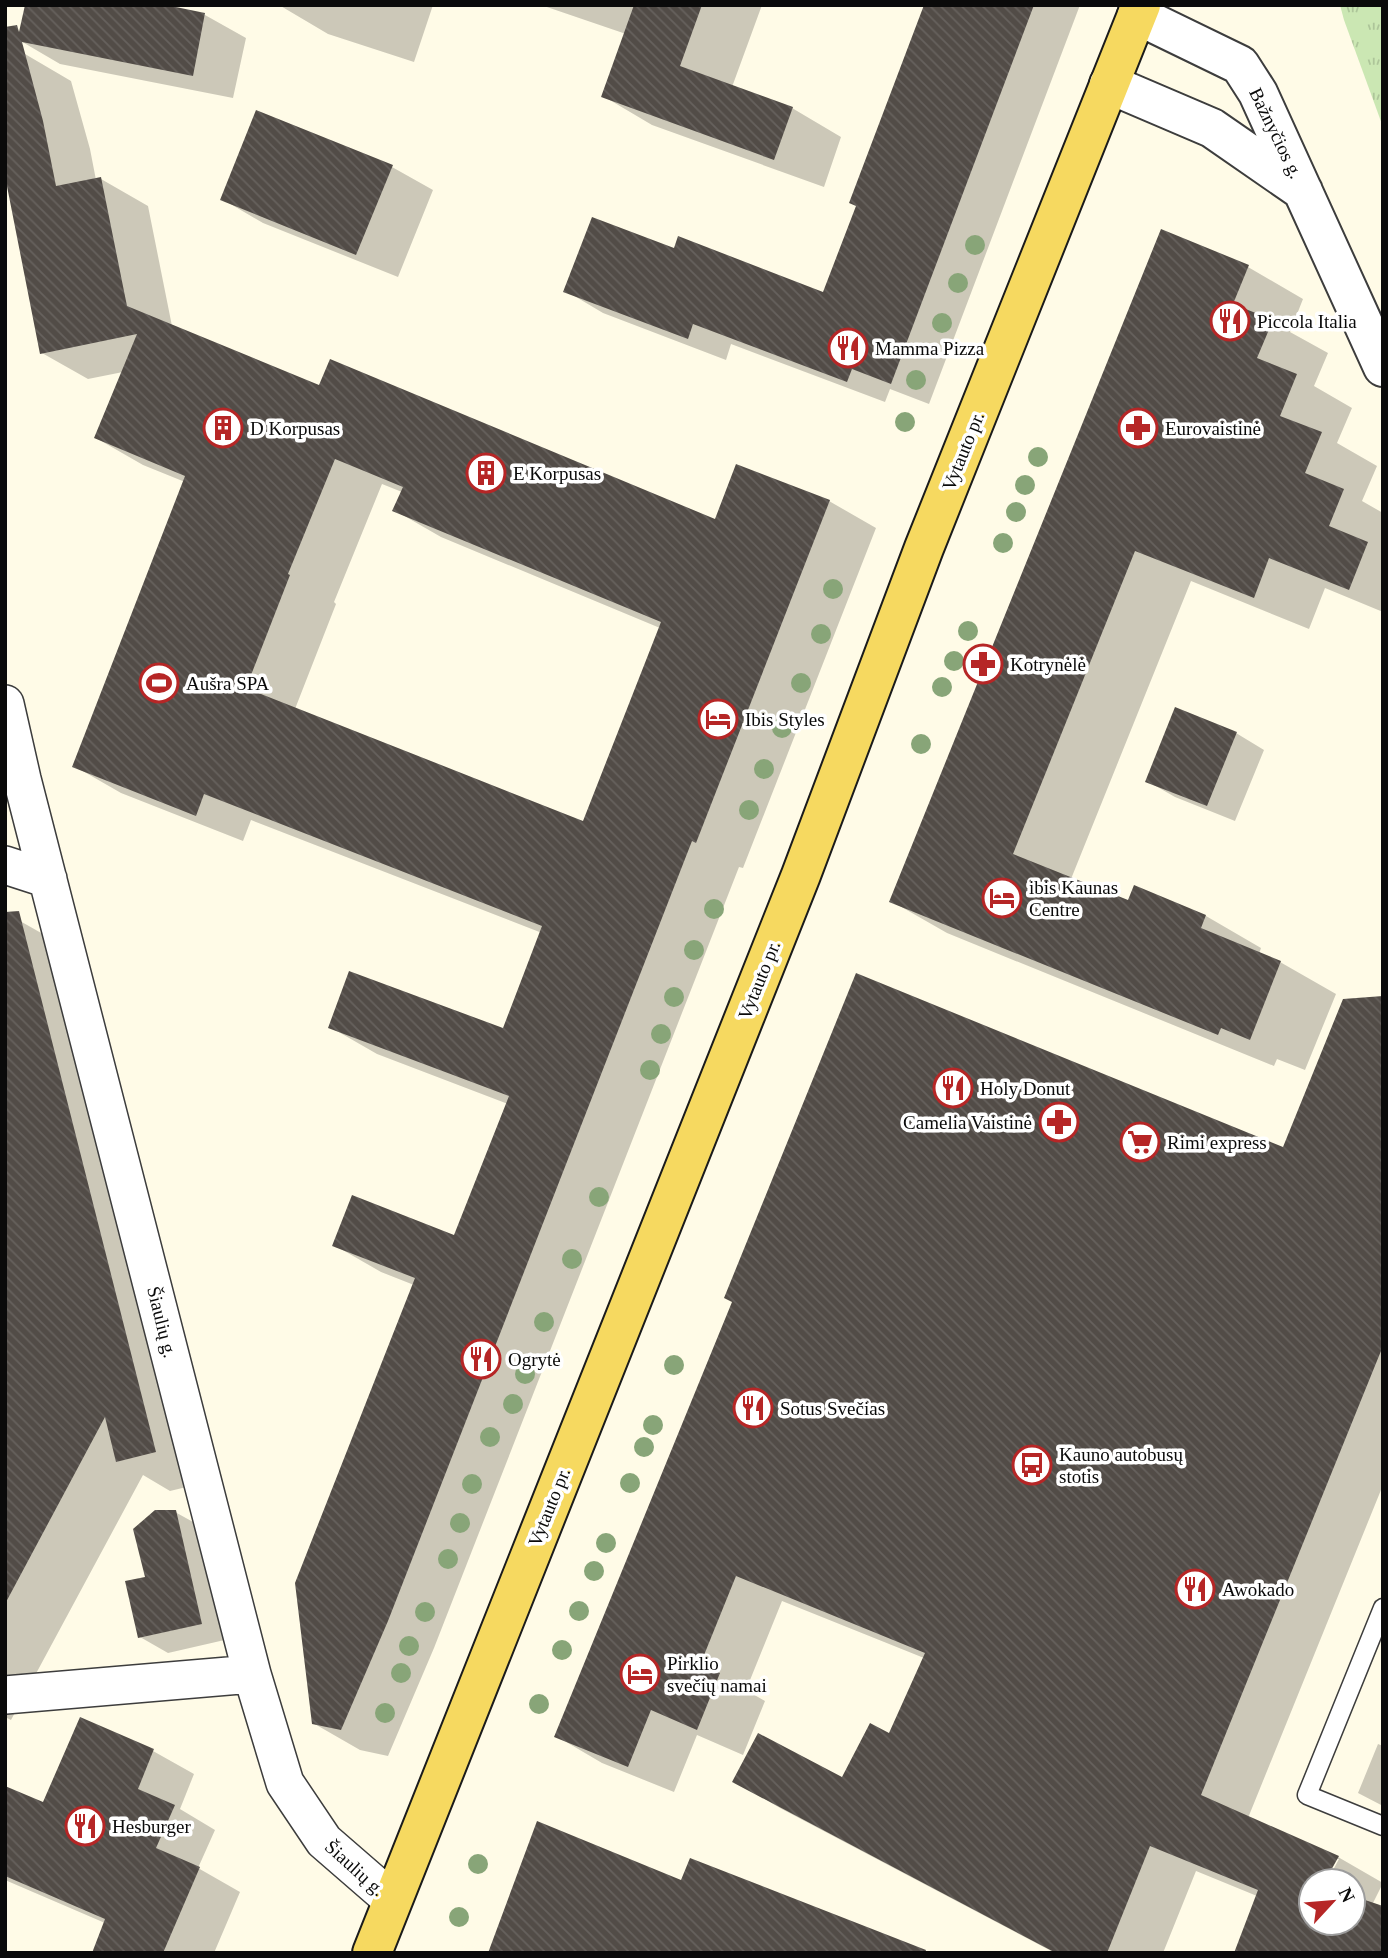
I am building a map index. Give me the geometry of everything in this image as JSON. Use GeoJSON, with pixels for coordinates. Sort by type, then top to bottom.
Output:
{"type":"FeatureCollection","features":[{"type":"Feature","properties":{"kind":"main road","name":"Vytauto pr."},"geometry":{"type":"LineString","coordinates":[[372,1953],[801,876],[925,548],[1139,10]]}},
{"type":"Feature","properties":{"kind":"street","name":"Bažnyčios g."},"geometry":{"type":"LineString","coordinates":[[1139,10],[1240,65],[1258,93],[1383,366]]}},
{"type":"Feature","properties":{"kind":"street","name":"Bažnyčios g."},"geometry":{"type":"LineString","coordinates":[[1109,84],[1212,128],[1304,191]]}},
{"type":"Feature","properties":{"kind":"street","name":"Šiaulių g."},"geometry":{"type":"LineString","coordinates":[[5,704],[251,1674],[285,1783],[324,1841],[392,1900]]}},
{"type":"Feature","properties":{"kind":"street"},"geometry":{"type":"LineString","coordinates":[[5,866],[48,879]]}},
{"type":"Feature","properties":{"kind":"street"},"geometry":{"type":"LineString","coordinates":[[5,1695],[251,1674]]}},
{"type":"Feature","properties":{"kind":"lane"},"geometry":{"type":"LineString","coordinates":[[1383,1608],[1307,1795],[1383,1826]]}},
{"type":"Feature","properties":{"kind":"green space"},"geometry":{"type":"Polygon","coordinates":[[[1340,5],[1383,5],[1383,127],[1344,20],[1340,5]]]}},
{"type":"Feature","properties":{"kind":"building"},"geometry":{"type":"Polygon","coordinates":[[[25,5],[166,5],[205,13],[193,76],[22,42],[43,121],[56,186],[101,177],[127,306],[319,385],[330,359],[715,519],[736,464],[830,500],[696,843],[692,841],[388,1621],[341,1730],[312,1724],[295,1583],[415,1278],[332,1246],[352,1195],[454,1235],[509,1096],[328,1028],[349,971],[503,1028],[542,926],[204,794],[196,816],[72,767],[185,476],[94,438],[137,334],[40,354],[5,176],[5,27],[17,25],[19,32],[25,5]],[[335,459],[288,574],[290,575],[246,688],[583,821],[661,622],[392,511],[403,487],[335,459]]]}},
{"type":"Feature","properties":{"kind":"building"},"geometry":{"type":"Polygon","coordinates":[[[634,5],[702,5],[680,66],[793,107],[774,160],[601,97],[634,5]]]}},
{"type":"Feature","properties":{"kind":"building"},"geometry":{"type":"Polygon","coordinates":[[[924,5],[1034,5],[891,384],[852,369],[847,382],[693,324],[688,339],[563,292],[592,217],[674,248],[678,236],[823,292],[856,206],[849,203],[924,5]]]}},
{"type":"Feature","properties":{"kind":"building"},"geometry":{"type":"Polygon","coordinates":[[[256,110],[393,165],[356,255],[220,200],[256,110]]]}},
{"type":"Feature","properties":{"kind":"building"},"geometry":{"type":"Polygon","coordinates":[[[1161,229],[1249,265],[1233,304],[1273,320],[1257,358],[1297,374],[1280,416],[1322,432],[1305,473],[1344,489],[1329,526],[1368,542],[1349,590],[1269,558],[1254,598],[1135,551],[1013,854],[1128,900],[1134,885],[1206,915],[1201,928],[1281,961],[1250,1040],[1221,1028],[1218,1035],[889,902],[1161,229]]]}},
{"type":"Feature","properties":{"kind":"building"},"geometry":{"type":"Polygon","coordinates":[[[1175,707],[1237,732],[1207,806],[1145,782],[1175,707]]]}},
{"type":"Feature","properties":{"kind":"building"},"geometry":{"type":"Polygon","coordinates":[[[19,911],[156,1452],[116,1462],[105,1417],[5,1604],[5,912],[19,911]]]}},
{"type":"Feature","properties":{"kind":"building","name":"Kauno autobusų stotis"},"geometry":{"type":"Polygon","coordinates":[[[856,973],[1283,1147],[1343,999],[1383,996],[1383,1346],[1201,1795],[1339,1856],[1333,1867],[1297,1867],[1297,1937],[1367,1937],[1367,1901],[1383,1906],[1383,1953],[1234,1953],[1258,1890],[1150,1846],[1107,1953],[1056,1953],[732,1782],[758,1733],[842,1777],[870,1723],[889,1733],[925,1653],[736,1576],[700,1665],[720,1673],[697,1730],[651,1710],[628,1767],[554,1737],[732,1302],[724,1298],[856,973]]]}},
{"type":"Feature","properties":{"kind":"building"},"geometry":{"type":"Polygon","coordinates":[[[155,1510],[176,1510],[202,1624],[138,1638],[125,1581],[145,1577],[133,1529],[155,1510]]]}},
{"type":"Feature","properties":{"kind":"building","name":"Hesburger"},"geometry":{"type":"Polygon","coordinates":[[[80,1717],[154,1749],[138,1789],[175,1805],[156,1848],[200,1867],[163,1953],[92,1953],[105,1919],[5,1876],[5,1786],[43,1802],[80,1717]]]}},
{"type":"Feature","properties":{"kind":"building"},"geometry":{"type":"Polygon","coordinates":[[[537,1821],[681,1880],[690,1858],[926,1950],[925,1953],[488,1953],[537,1821]]]}},
{"type":"Feature","properties":{"kind":"place","name":"Piccola Italia"},"geometry":{"type":"Point","coordinates":[1230,321]}},
{"type":"Feature","properties":{"kind":"place","name":"Mamma Pizza"},"geometry":{"type":"Point","coordinates":[848,348]}},
{"type":"Feature","properties":{"kind":"place","name":"D Korpusas"},"geometry":{"type":"Point","coordinates":[223,428]}},
{"type":"Feature","properties":{"kind":"place","name":"Eurovaistinė"},"geometry":{"type":"Point","coordinates":[1138,428]}},
{"type":"Feature","properties":{"kind":"place","name":"E Korpusas"},"geometry":{"type":"Point","coordinates":[486,473]}},
{"type":"Feature","properties":{"kind":"place","name":"Kotrynėlė"},"geometry":{"type":"Point","coordinates":[983,664]}},
{"type":"Feature","properties":{"kind":"place","name":"Aušra SPA"},"geometry":{"type":"Point","coordinates":[159,683]}},
{"type":"Feature","properties":{"kind":"place","name":"Ibis Styles"},"geometry":{"type":"Point","coordinates":[718,719]}},
{"type":"Feature","properties":{"kind":"place","name":"ibis Kaunas Centre"},"geometry":{"type":"Point","coordinates":[1002,898]}},
{"type":"Feature","properties":{"kind":"place","name":"Holy Donut"},"geometry":{"type":"Point","coordinates":[953,1088]}},
{"type":"Feature","properties":{"kind":"place","name":"Camelia Vaistinė"},"geometry":{"type":"Point","coordinates":[1059,1122]}},
{"type":"Feature","properties":{"kind":"place","name":"Rimi express"},"geometry":{"type":"Point","coordinates":[1140,1142]}},
{"type":"Feature","properties":{"kind":"place","name":"Ogrytė"},"geometry":{"type":"Point","coordinates":[481,1359]}},
{"type":"Feature","properties":{"kind":"place","name":"Sotus Svečias"},"geometry":{"type":"Point","coordinates":[753,1408]}},
{"type":"Feature","properties":{"kind":"place","name":"Kauno autobusų stotis"},"geometry":{"type":"Point","coordinates":[1032,1465]}},
{"type":"Feature","properties":{"kind":"place","name":"Awokado"},"geometry":{"type":"Point","coordinates":[1195,1589]}},
{"type":"Feature","properties":{"kind":"place","name":"Pirklio svečių namai"},"geometry":{"type":"Point","coordinates":[640,1674]}},
{"type":"Feature","properties":{"kind":"place","name":"Hesburger"},"geometry":{"type":"Point","coordinates":[85,1826]}}]}
